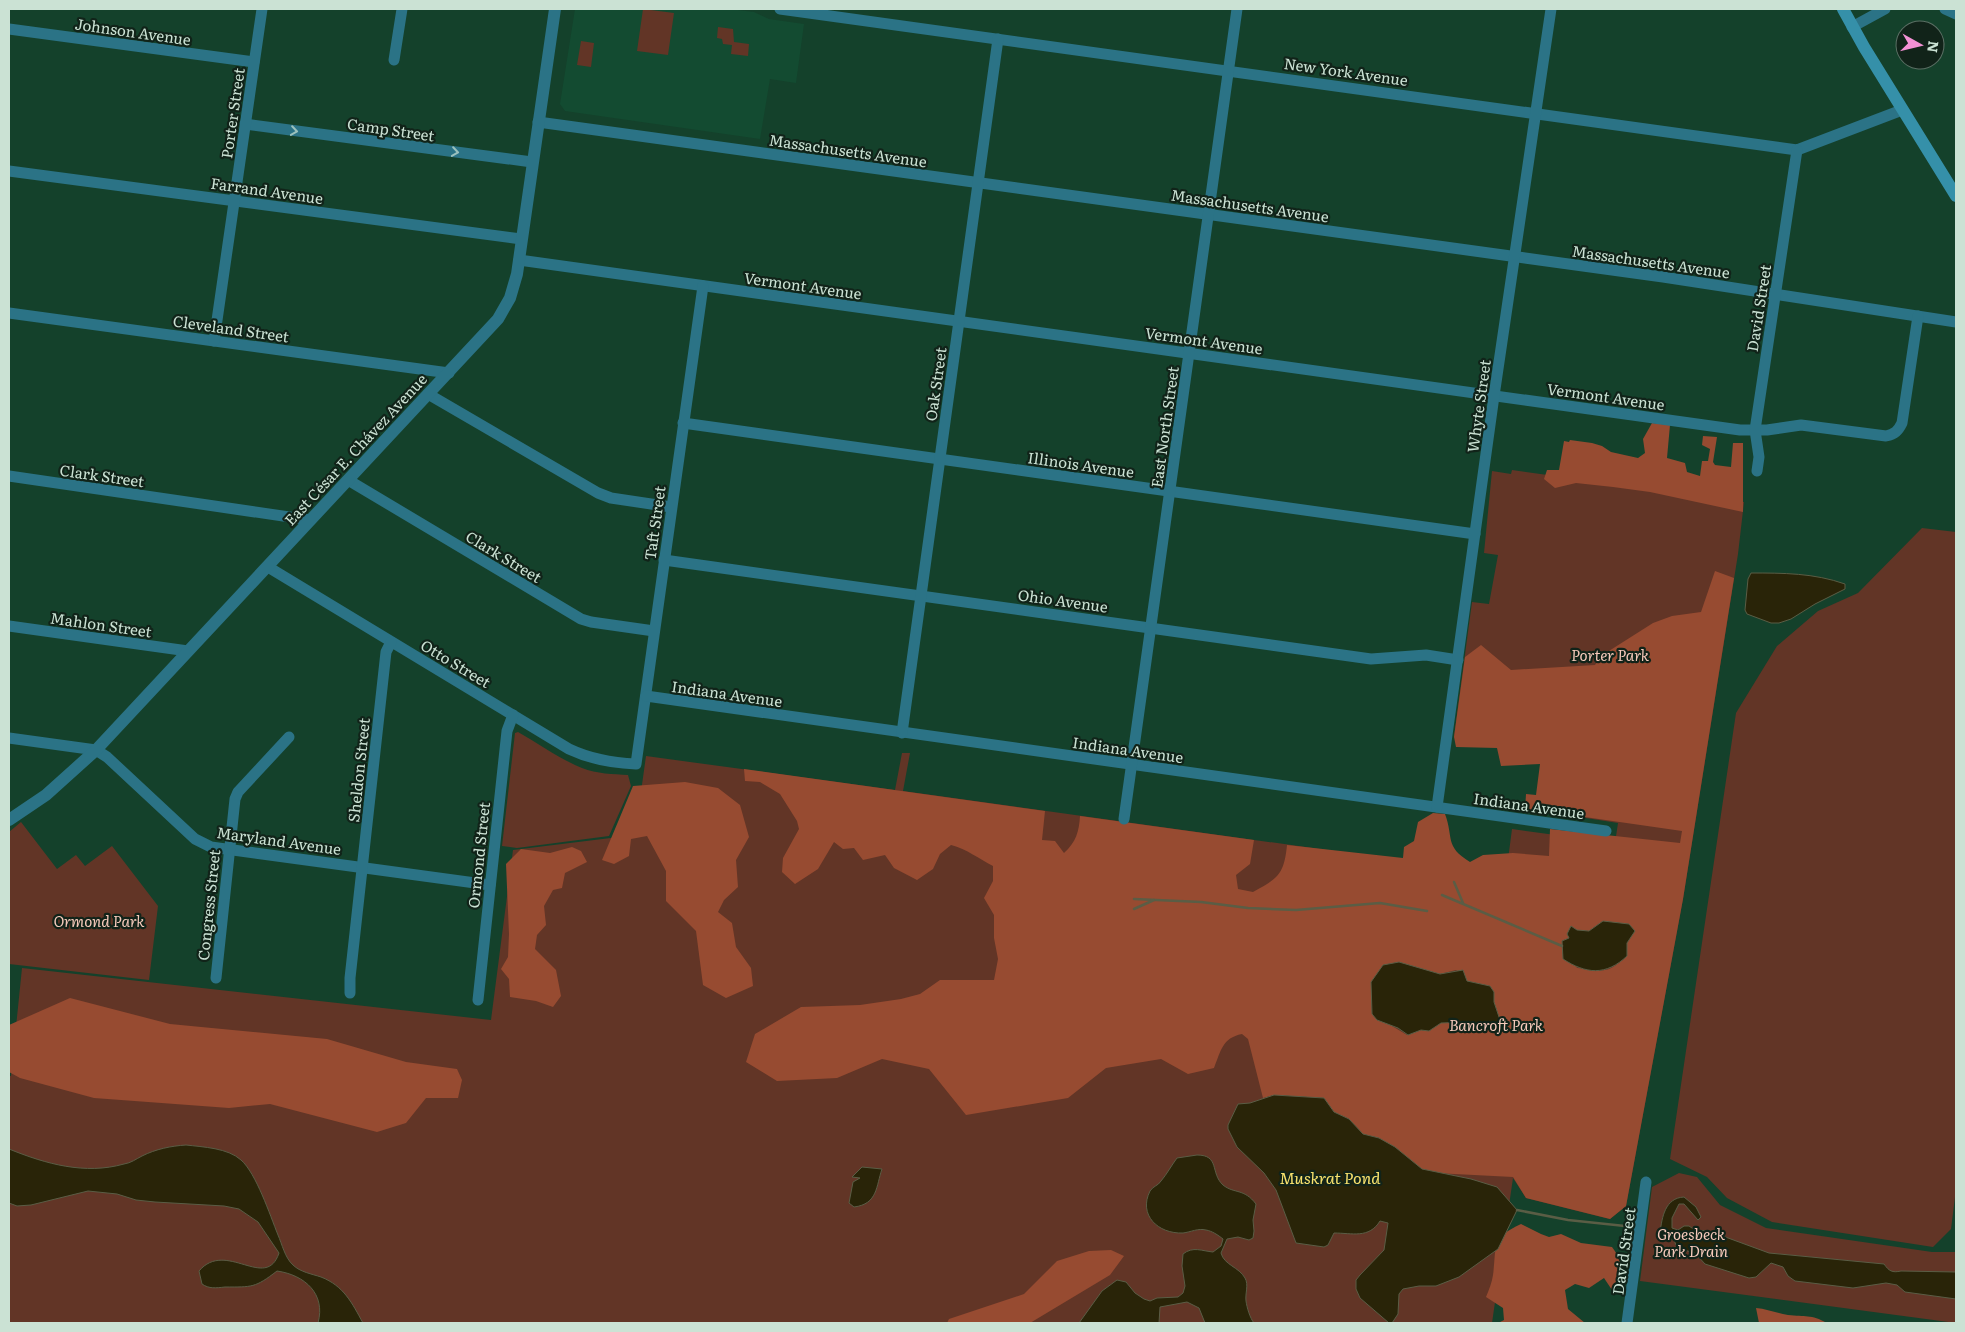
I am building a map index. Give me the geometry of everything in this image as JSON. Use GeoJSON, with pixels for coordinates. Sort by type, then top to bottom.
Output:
{"type":"FeatureCollection","features":[{"type":"Feature","properties":{"kind":"main road"},"geometry":{"type":"LineString","coordinates":[[1843,9],[1902,110],[1956,196]]}},
{"type":"Feature","properties":{"kind":"street","name":"Porter Street"},"geometry":{"type":"LineString","coordinates":[[214,341],[262,9]]}},
{"type":"Feature","properties":{"kind":"street"},"geometry":{"type":"LineString","coordinates":[[394,60],[402,9]]}},
{"type":"Feature","properties":{"kind":"street","name":"East César E. Chávez Avenue"},"geometry":{"type":"LineString","coordinates":[[9,820],[46,795],[96,750],[498,319],[514,287],[519,260],[555,9]]}},
{"type":"Feature","properties":{"kind":"street","name":"New York Avenue"},"geometry":{"type":"LineString","coordinates":[[780,9],[1797,150],[1902,110]]}},
{"type":"Feature","properties":{"kind":"street","name":"East North Street"},"geometry":{"type":"LineString","coordinates":[[1124,819],[1237,9]]}},
{"type":"Feature","properties":{"kind":"street","name":"Whyte Street"},"geometry":{"type":"LineString","coordinates":[[1438,807],[1494,396],[1551,9]]}},
{"type":"Feature","properties":{"kind":"street"},"geometry":{"type":"LineString","coordinates":[[1852,27],[1886,9]]}},
{"type":"Feature","properties":{"kind":"street"},"geometry":{"type":"LineString","coordinates":[[1945,9],[1956,14]]}},
{"type":"Feature","properties":{"kind":"street","name":"Johnson Avenue"},"geometry":{"type":"LineString","coordinates":[[9,29],[254,62]]}},
{"type":"Feature","properties":{"kind":"street","name":"Oak Street"},"geometry":{"type":"LineString","coordinates":[[902,733],[998,38]]}},
{"type":"Feature","properties":{"kind":"street","name":"Massachusetts Avenue"},"geometry":{"type":"LineString","coordinates":[[538,122],[1515,256],[1956,322]]}},
{"type":"Feature","properties":{"kind":"street","name":"Camp Street"},"geometry":{"type":"LineString","coordinates":[[245,124],[532,162]]}},
{"type":"Feature","properties":{"kind":"street","name":"David Street"},"geometry":{"type":"LineString","coordinates":[[1757,471],[1759,457],[1755,430],[1797,150]]}},
{"type":"Feature","properties":{"kind":"street","name":"Farrand Avenue"},"geometry":{"type":"LineString","coordinates":[[9,171],[522,239]]}},
{"type":"Feature","properties":{"kind":"street","name":"Vermont Avenue"},"geometry":{"type":"LineString","coordinates":[[519,260],[1494,396],[1755,430],[1801,425],[1886,436],[1893,435],[1899,430],[1902,423],[1918,316]]}},
{"type":"Feature","properties":{"kind":"street","name":"Taft Street"},"geometry":{"type":"LineString","coordinates":[[636,764],[702,286]]}},
{"type":"Feature","properties":{"kind":"street","name":"Cleveland Street"},"geometry":{"type":"LineString","coordinates":[[9,313],[449,373]]}},
{"type":"Feature","properties":{"kind":"street"},"geometry":{"type":"LineString","coordinates":[[428,394],[598,493],[611,498],[672,507]]}},
{"type":"Feature","properties":{"kind":"street","name":"Illinois Avenue"},"geometry":{"type":"LineString","coordinates":[[683,423],[1475,534]]}},
{"type":"Feature","properties":{"kind":"street","name":"Clark Street"},"geometry":{"type":"LineString","coordinates":[[9,476],[310,520]]}},
{"type":"Feature","properties":{"kind":"street","name":"Clark Street"},"geometry":{"type":"LineString","coordinates":[[348,480],[581,619],[590,622],[654,631]]}},
{"type":"Feature","properties":{"kind":"street","name":"Ohio Avenue"},"geometry":{"type":"LineString","coordinates":[[664,560],[1370,659],[1426,655],[1458,660]]}},
{"type":"Feature","properties":{"kind":"street","name":"Otto Street"},"geometry":{"type":"LineString","coordinates":[[268,567],[583,756],[613,763],[636,764]]}},
{"type":"Feature","properties":{"kind":"street","name":"Mahlon Street"},"geometry":{"type":"LineString","coordinates":[[9,626],[188,651]]}},
{"type":"Feature","properties":{"kind":"street","name":"Sheldon Street"},"geometry":{"type":"LineString","coordinates":[[350,993],[350,978],[386,652],[391,642]]}},
{"type":"Feature","properties":{"kind":"street","name":"Indiana Avenue"},"geometry":{"type":"LineString","coordinates":[[646,696],[1606,831]]}},
{"type":"Feature","properties":{"kind":"street","name":"Ormond Street"},"geometry":{"type":"LineString","coordinates":[[478,1000],[507,731],[508,723],[513,715]]}},
{"type":"Feature","properties":{"kind":"street","name":"Congress Street"},"geometry":{"type":"LineString","coordinates":[[216,978],[235,799],[238,792],[289,737]]}},
{"type":"Feature","properties":{"kind":"street","name":"Maryland Avenue"},"geometry":{"type":"LineString","coordinates":[[9,738],[96,750],[107,757],[196,839],[211,847],[490,885]]}},
{"type":"Feature","properties":{"kind":"street","name":"David Street"},"geometry":{"type":"LineString","coordinates":[[1627,1323],[1646,1182]]}},
{"type":"Feature","properties":{"kind":"shaded area"},"geometry":{"type":"Polygon","coordinates":[[[575,9],[730,9],[754,12],[769,19],[804,24],[796,83],[770,79],[760,139],[565,111],[560,104],[575,9]]]}},
{"type":"Feature","properties":{"kind":"green space"},"geometry":{"type":"Polygon","coordinates":[[[643,9],[674,13],[668,55],[637,51],[643,9]]]}},
{"type":"Feature","properties":{"kind":"green space"},"geometry":{"type":"Polygon","coordinates":[[[718,27],[733,29],[734,42],[749,44],[748,56],[731,54],[732,45],[723,44],[722,39],[717,38],[718,27]]]}},
{"type":"Feature","properties":{"kind":"green space"},"geometry":{"type":"Polygon","coordinates":[[[581,41],[594,43],[591,67],[577,65],[581,41]]]}},
{"type":"Feature","properties":{"kind":"green space"},"geometry":{"type":"Polygon","coordinates":[[[1652,423],[1670,425],[1667,458],[1685,463],[1687,472],[1700,476],[1702,461],[1708,461],[1710,449],[1702,445],[1703,436],[1717,437],[1713,462],[1715,465],[1731,467],[1733,443],[1743,443],[1743,512],[1650,492],[1613,487],[1576,483],[1555,488],[1544,479],[1547,470],[1559,470],[1564,441],[1592,443],[1602,446],[1611,452],[1638,458],[1645,453],[1643,439],[1652,423]]]}},
{"type":"Feature","properties":{"kind":"green space","name":"Porter Park"},"geometry":{"type":"Polygon","coordinates":[[[1512,470],[1744,502],[1738,554],[1683,899],[1626,1206],[1610,1219],[1526,1198],[1513,1178],[1492,1323],[9,1323],[9,1076],[11,1076],[22,968],[491,1020],[513,850],[635,835],[646,756],[895,790],[902,753],[910,753],[903,791],[1506,875],[1512,829],[1615,843],[1618,823],[1541,811],[1549,752],[1454,737],[1472,602],[1489,604],[1498,555],[1484,553],[1492,471],[1511,474],[1512,470]]]}},
{"type":"Feature","properties":{"kind":"green space"},"geometry":{"type":"Polygon","coordinates":[[[1922,528],[1956,532],[1956,1189],[1951,1229],[1933,1247],[1772,1222],[1727,1198],[1707,1177],[1670,1159],[1736,713],[1777,646],[1818,611],[1858,593],[1922,528]]]}},
{"type":"Feature","properties":{"kind":"green space","name":"Bancroft Park"},"geometry":{"type":"Polygon","coordinates":[[[1715,571],[1734,578],[1683,899],[1626,1206],[1610,1219],[1526,1198],[1513,1177],[1396,1171],[1379,1138],[1363,1134],[1349,1119],[1334,1112],[1324,1098],[1274,1095],[1263,1098],[1248,1039],[1242,1034],[1226,1042],[1214,1068],[1188,1074],[1161,1059],[1106,1068],[1068,1098],[966,1115],[929,1069],[882,1059],[837,1078],[777,1081],[746,1062],[755,1034],[801,1007],[860,1005],[901,999],[920,994],[940,980],[994,980],[998,959],[994,938],[994,915],[984,898],[993,881],[993,866],[951,845],[940,854],[933,869],[917,880],[894,868],[885,855],[863,860],[854,848],[843,849],[834,842],[818,869],[795,884],[782,872],[783,858],[799,829],[797,821],[780,794],[760,782],[745,781],[744,769],[1045,811],[1042,840],[1055,841],[1064,853],[1076,836],[1080,816],[1254,840],[1250,864],[1236,875],[1238,889],[1253,892],[1274,879],[1282,869],[1287,845],[1403,858],[1404,847],[1414,841],[1418,822],[1433,813],[1445,814],[1453,846],[1456,851],[1470,862],[1483,855],[1513,853],[1549,856],[1550,829],[1680,843],[1682,831],[1525,810],[1526,794],[1536,795],[1540,764],[1501,766],[1497,748],[1456,747],[1454,737],[1465,657],[1481,645],[1511,670],[1595,665],[1601,656],[1653,623],[1672,616],[1701,612],[1715,571]],[[1603,921],[1589,931],[1577,930],[1569,938],[1562,941],[1577,968],[1609,969],[1627,956],[1627,943],[1631,937],[1603,921]],[[1456,970],[1440,974],[1429,971],[1371,982],[1372,1014],[1407,1035],[1421,1030],[1429,1031],[1441,1023],[1468,1022],[1480,1024],[1500,1020],[1494,1002],[1494,992],[1490,986],[1467,981],[1464,975],[1456,970]]]}},
{"type":"Feature","properties":{"kind":"green space"},"geometry":{"type":"Polygon","coordinates":[[[518,732],[582,768],[599,773],[628,775],[631,786],[609,836],[517,848],[502,846],[515,733],[518,732]]]}},
{"type":"Feature","properties":{"kind":"green space"},"geometry":{"type":"Polygon","coordinates":[[[685,782],[718,788],[740,805],[749,837],[736,860],[738,887],[724,900],[718,912],[732,923],[736,947],[751,968],[753,986],[726,998],[703,985],[696,931],[666,901],[666,871],[647,836],[631,839],[629,856],[614,864],[602,860],[633,786],[685,782]]]}},
{"type":"Feature","properties":{"kind":"green space","name":"Ormond Park"},"geometry":{"type":"Polygon","coordinates":[[[21,822],[57,869],[76,855],[85,866],[112,846],[158,906],[149,980],[9,964],[9,832],[21,822]]]}},
{"type":"Feature","properties":{"kind":"green space"},"geometry":{"type":"Polygon","coordinates":[[[572,847],[581,851],[587,862],[565,873],[562,888],[553,890],[544,906],[546,925],[537,935],[535,949],[556,970],[561,996],[553,1007],[536,1001],[510,997],[509,979],[501,969],[508,957],[506,864],[521,849],[550,853],[572,847]]]}},
{"type":"Feature","properties":{"kind":"green space"},"geometry":{"type":"Polygon","coordinates":[[[70,998],[170,1024],[327,1039],[406,1062],[457,1069],[462,1080],[458,1098],[426,1098],[406,1123],[377,1132],[270,1104],[229,1108],[94,1098],[20,1078],[9,1072],[9,1025],[70,998]]]}},
{"type":"Feature","properties":{"kind":"green space","name":"Groesbeck Park Drain"},"geometry":{"type":"Polygon","coordinates":[[[1679,1173],[1697,1177],[1720,1205],[1766,1228],[1932,1252],[1956,1252],[1956,1323],[1640,1281],[1652,1187],[1679,1173]]]}},
{"type":"Feature","properties":{"kind":"green space"},"geometry":{"type":"Polygon","coordinates":[[[1521,1224],[1549,1237],[1561,1234],[1581,1243],[1612,1247],[1616,1253],[1621,1264],[1622,1275],[1621,1281],[1614,1293],[1604,1278],[1589,1288],[1575,1284],[1565,1290],[1568,1309],[1585,1323],[1498,1323],[1504,1320],[1503,1308],[1486,1297],[1493,1278],[1495,1250],[1504,1234],[1521,1224]]]}},
{"type":"Feature","properties":{"kind":"green space"},"geometry":{"type":"Polygon","coordinates":[[[1111,1250],[1124,1256],[1110,1275],[1030,1323],[947,1323],[949,1319],[1024,1294],[1057,1261],[1089,1251],[1111,1250]]]}},
{"type":"Feature","properties":{"kind":"green space"},"geometry":{"type":"Polygon","coordinates":[[[1756,1308],[1788,1315],[1812,1317],[1827,1323],[1759,1323],[1756,1308]]]}},
{"type":"Feature","properties":{"kind":"water"},"geometry":{"type":"Polygon","coordinates":[[[1751,573],[1787,574],[1822,578],[1845,584],[1845,589],[1791,619],[1779,623],[1771,623],[1747,614],[1745,610],[1748,579],[1751,573]]]}},
{"type":"Feature","properties":{"kind":"water"},"geometry":{"type":"Polygon","coordinates":[[[1603,921],[1629,924],[1635,931],[1627,943],[1627,956],[1611,967],[1596,971],[1580,968],[1563,959],[1562,941],[1569,938],[1567,934],[1571,926],[1577,930],[1589,931],[1603,921]]]}},
{"type":"Feature","properties":{"kind":"water"},"geometry":{"type":"Polygon","coordinates":[[[1399,962],[1440,974],[1463,970],[1467,981],[1490,986],[1494,992],[1494,1002],[1500,1020],[1490,1030],[1480,1024],[1468,1022],[1441,1023],[1429,1031],[1421,1030],[1408,1035],[1398,1028],[1377,1020],[1372,1014],[1371,982],[1383,965],[1399,962]]]}},
{"type":"Feature","properties":{"kind":"water","name":"Muskrat Pond"},"geometry":{"type":"Polygon","coordinates":[[[1274,1095],[1324,1098],[1334,1112],[1349,1119],[1363,1134],[1379,1138],[1395,1147],[1422,1169],[1471,1179],[1497,1187],[1517,1210],[1498,1249],[1459,1277],[1436,1286],[1419,1286],[1403,1289],[1399,1294],[1398,1314],[1392,1323],[1389,1323],[1360,1298],[1356,1289],[1356,1280],[1384,1250],[1388,1223],[1380,1221],[1376,1227],[1360,1234],[1334,1233],[1328,1245],[1324,1247],[1296,1243],[1276,1190],[1264,1173],[1237,1147],[1228,1129],[1228,1125],[1238,1104],[1250,1103],[1274,1095]]]}},
{"type":"Feature","properties":{"kind":"water"},"geometry":{"type":"Polygon","coordinates":[[[186,1145],[207,1147],[229,1153],[236,1156],[247,1166],[267,1206],[290,1262],[306,1273],[321,1277],[336,1285],[351,1302],[363,1323],[318,1323],[320,1313],[316,1295],[304,1282],[287,1273],[277,1271],[258,1284],[248,1286],[213,1288],[202,1284],[199,1271],[210,1263],[221,1260],[265,1268],[273,1264],[279,1253],[258,1222],[239,1209],[224,1206],[136,1200],[117,1194],[88,1191],[31,1205],[17,1206],[9,1203],[9,1149],[51,1163],[80,1168],[95,1168],[131,1162],[158,1150],[186,1145]]]}},
{"type":"Feature","properties":{"kind":"water"},"geometry":{"type":"Polygon","coordinates":[[[1197,1155],[1209,1158],[1212,1161],[1219,1180],[1223,1185],[1231,1190],[1243,1193],[1256,1204],[1253,1220],[1253,1238],[1249,1240],[1238,1237],[1227,1239],[1221,1253],[1225,1260],[1245,1278],[1247,1283],[1246,1304],[1254,1323],[1205,1323],[1199,1308],[1187,1302],[1160,1307],[1159,1323],[1079,1323],[1102,1291],[1117,1280],[1126,1282],[1135,1293],[1150,1301],[1157,1298],[1178,1297],[1183,1293],[1185,1286],[1182,1266],[1183,1254],[1190,1250],[1213,1252],[1221,1246],[1223,1239],[1215,1233],[1200,1229],[1183,1233],[1174,1232],[1158,1226],[1149,1215],[1147,1208],[1150,1191],[1160,1183],[1177,1158],[1197,1155]]]}},
{"type":"Feature","properties":{"kind":"water"},"geometry":{"type":"Polygon","coordinates":[[[862,1167],[882,1169],[872,1198],[862,1205],[854,1207],[849,1203],[853,1182],[860,1178],[852,1177],[862,1167]]]}},
{"type":"Feature","properties":{"kind":"water"},"geometry":{"type":"Polygon","coordinates":[[[1684,1197],[1696,1207],[1701,1217],[1698,1220],[1684,1204],[1679,1204],[1672,1218],[1672,1228],[1678,1230],[1684,1226],[1689,1226],[1695,1230],[1709,1231],[1769,1253],[1884,1264],[1893,1272],[1956,1272],[1956,1299],[1905,1292],[1897,1285],[1886,1283],[1853,1288],[1795,1281],[1788,1276],[1783,1267],[1771,1263],[1756,1277],[1749,1278],[1705,1264],[1695,1253],[1684,1250],[1676,1245],[1674,1240],[1664,1237],[1660,1233],[1666,1209],[1673,1201],[1684,1197]]]}},
{"type":"Feature","properties":{"kind":"waterway"},"geometry":{"type":"LineString","coordinates":[[1454,882],[1463,903]]}},
{"type":"Feature","properties":{"kind":"waterway"},"geometry":{"type":"LineString","coordinates":[[1442,895],[1562,946]]}},
{"type":"Feature","properties":{"kind":"waterway"},"geometry":{"type":"LineString","coordinates":[[1134,899],[1201,902],[1248,908],[1296,910],[1380,903],[1427,911]]}},
{"type":"Feature","properties":{"kind":"waterway"},"geometry":{"type":"LineString","coordinates":[[1134,909],[1154,900]]}},
{"type":"Feature","properties":{"kind":"waterway"},"geometry":{"type":"LineString","coordinates":[[1517,1210],[1568,1220],[1625,1226]]}}]}
